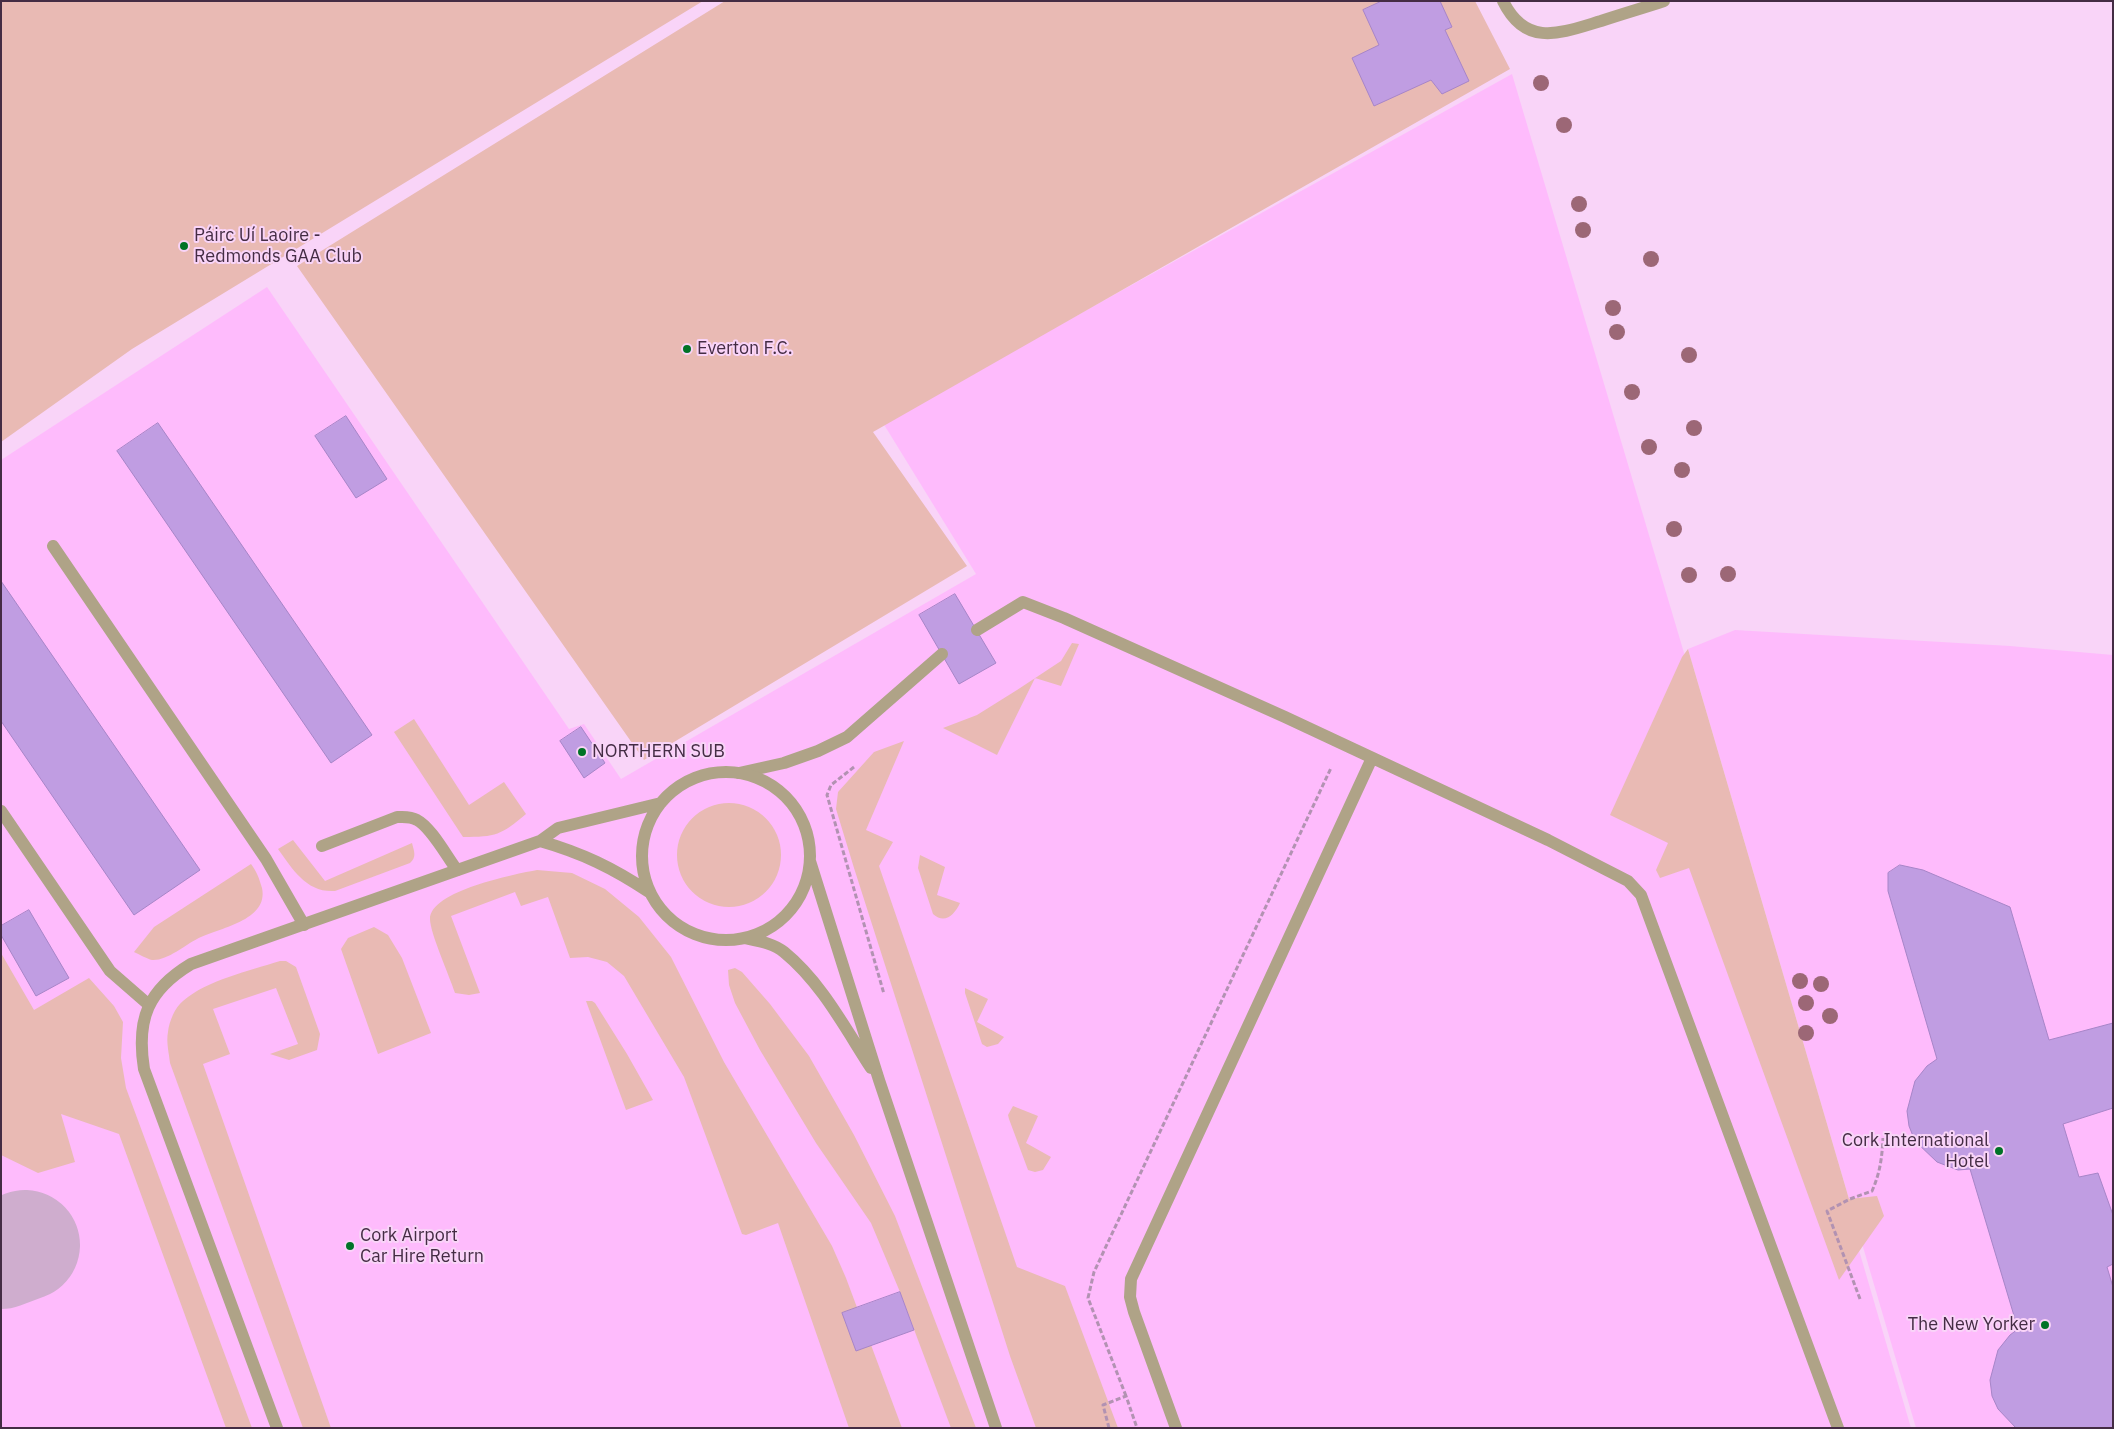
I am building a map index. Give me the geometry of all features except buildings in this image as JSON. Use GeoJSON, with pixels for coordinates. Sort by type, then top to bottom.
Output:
{"type":"FeatureCollection","features":[{"type":"Feature","properties":{"kind":"street"},"geometry":{"type":"LineString","coordinates":[[1503,1],[1509,14],[1521,25],[1538,32],[1560,34],[1664,1]]}},
{"type":"Feature","properties":{"kind":"street"},"geometry":{"type":"LineString","coordinates":[[53,546],[266,859],[304,925]]}},
{"type":"Feature","properties":{"kind":"street"},"geometry":{"type":"LineString","coordinates":[[977,630],[1022,602],[1064,618],[1372,758],[1628,881],[1641,895],[1838,1428]]}},
{"type":"Feature","properties":{"kind":"street"},"geometry":{"type":"LineString","coordinates":[[649,892],[642,850],[648,825],[660,803],[682,783],[710,773],[739,772],[784,763],[818,751],[847,736],[942,654]]}},
{"type":"Feature","properties":{"kind":"street"},"geometry":{"type":"LineString","coordinates":[[1176,1428],[1134,1312],[1130,1297],[1131,1279],[1372,758]]}},
{"type":"Feature","properties":{"kind":"street"},"geometry":{"type":"LineString","coordinates":[[739,772],[763,780],[783,794],[799,813],[808,836],[810,861],[879,1080],[996,1428]]}},
{"type":"Feature","properties":{"kind":"street"},"geometry":{"type":"LineString","coordinates":[[277,1428],[144,1068],[141,1037],[149,1005],[160,986],[191,964],[540,841],[558,828],[660,803]]}},
{"type":"Feature","properties":{"kind":"street"},"geometry":{"type":"LineString","coordinates":[[1,811],[110,971],[149,1005]]}},
{"type":"Feature","properties":{"kind":"street"},"geometry":{"type":"LineString","coordinates":[[322,846],[397,817],[408,817],[418,820],[426,827],[457,870]]}},
{"type":"Feature","properties":{"kind":"street"},"geometry":{"type":"LineString","coordinates":[[540,841],[574,851],[602,863],[649,892],[668,916],[690,932],[716,940],[744,938],[765,942],[783,951],[824,996],[879,1080]]}},
{"type":"Feature","properties":{"kind":"street"},"geometry":{"type":"LineString","coordinates":[[744,938],[769,928],[790,910],[804,887],[810,861]]}},
{"type":"Feature","properties":{"kind":"path"},"geometry":{"type":"LineString","coordinates":[[847,736],[859,764],[831,785],[827,795],[884,995]]}},
{"type":"Feature","properties":{"kind":"path"},"geometry":{"type":"LineString","coordinates":[[1860,1299],[1827,1211],[1850,1199],[1872,1191],[1879,1175],[1883,1138]]}},
{"type":"Feature","properties":{"kind":"path"},"geometry":{"type":"LineString","coordinates":[[1109,1428],[1103,1405],[1126,1396],[1137,1428]]}},
{"type":"Feature","properties":{"kind":"shaded area","name":"Páirc Uí Laoire - Redmonds GAA Club"},"geometry":{"type":"Polygon","coordinates":[[[1,1],[703,1],[132,349],[1,442],[1,1]]]}},
{"type":"Feature","properties":{"kind":"shaded area","name":"Everton F.C."},"geometry":{"type":"Polygon","coordinates":[[[725,1],[1475,1],[1510,69],[873,432],[967,566],[644,760],[297,266],[725,1]]]}},
{"type":"Feature","properties":{"kind":"shaded area"},"geometry":{"type":"Polygon","coordinates":[[[1512,74],[1911,1428],[1,1428],[1,460],[267,287],[569,729],[584,724],[621,779],[976,574],[883,423],[1512,74]]]}},
{"type":"Feature","properties":{"kind":"shaded area"},"geometry":{"type":"Polygon","coordinates":[[[1735,630],[2010,646],[2113,655],[2113,1428],[1916,1428],[1688,649],[1735,630]]]}},
{"type":"Feature","properties":{"kind":"shaded area"},"geometry":{"type":"Polygon","coordinates":[[[1072,643],[1079,644],[1061,686],[1035,678],[1061,661],[1072,643]]]}},
{"type":"Feature","properties":{"kind":"shaded area"},"geometry":{"type":"Polygon","coordinates":[[[1688,649],[1849,1199],[1877,1196],[1884,1216],[1839,1280],[1689,868],[1660,878],[1656,870],[1668,843],[1610,815],[1682,657],[1688,649]]]}},
{"type":"Feature","properties":{"kind":"shaded area"},"geometry":{"type":"Polygon","coordinates":[[[1035,678],[997,755],[943,728],[977,715],[1035,678]]]}},
{"type":"Feature","properties":{"kind":"shaded area"},"geometry":{"type":"Polygon","coordinates":[[[414,719],[469,805],[504,782],[526,814],[504,831],[491,835],[463,837],[394,732],[414,719]]]}},
{"type":"Feature","properties":{"kind":"shaded area"},"geometry":{"type":"Polygon","coordinates":[[[904,741],[866,830],[893,842],[879,866],[1017,1267],[1065,1286],[1118,1428],[1036,1428],[1010,1356],[854,868],[836,809],[838,792],[874,752],[904,741]]]}},
{"type":"Feature","properties":{"kind":"shaded area"},"geometry":{"type":"Polygon","coordinates":[[[729,803],[749,807],[758,811],[766,818],[773,826],[777,835],[781,855],[777,875],[773,884],[766,892],[758,899],[749,903],[729,907],[709,903],[700,899],[692,892],[685,884],[681,875],[677,855],[681,835],[685,826],[692,818],[700,811],[709,807],[729,803]]]}},
{"type":"Feature","properties":{"kind":"shaded area"},"geometry":{"type":"Polygon","coordinates":[[[293,840],[325,881],[412,843],[414,856],[410,863],[335,891],[325,891],[316,888],[302,879],[278,849],[293,840]]]}},
{"type":"Feature","properties":{"kind":"shaded area"},"geometry":{"type":"Polygon","coordinates":[[[920,855],[945,867],[937,895],[960,903],[949,917],[942,918],[933,914],[918,868],[920,855]]]}},
{"type":"Feature","properties":{"kind":"shaded area"},"geometry":{"type":"Polygon","coordinates":[[[251,864],[261,884],[262,899],[258,908],[250,916],[229,927],[197,939],[158,960],[148,959],[134,952],[154,927],[251,864]]]}},
{"type":"Feature","properties":{"kind":"shaded area"},"geometry":{"type":"Polygon","coordinates":[[[537,870],[572,873],[605,889],[639,917],[671,957],[724,1062],[832,1246],[846,1278],[902,1428],[849,1428],[778,1223],[746,1235],[742,1234],[684,1077],[624,976],[607,962],[588,957],[570,958],[548,897],[521,906],[515,892],[451,916],[480,993],[469,995],[455,993],[431,926],[430,919],[434,909],[444,900],[458,892],[493,880],[537,870]]]}},
{"type":"Feature","properties":{"kind":"shaded area"},"geometry":{"type":"Polygon","coordinates":[[[374,927],[388,935],[402,958],[431,1033],[378,1054],[341,949],[348,938],[374,927]]]}},
{"type":"Feature","properties":{"kind":"shaded area"},"geometry":{"type":"Polygon","coordinates":[[[1,953],[34,1010],[89,978],[114,1006],[123,1022],[121,1058],[126,1088],[252,1428],[226,1428],[119,1134],[61,1114],[75,1162],[38,1173],[1,1155],[1,953]]]}},
{"type":"Feature","properties":{"kind":"shaded area"},"geometry":{"type":"Polygon","coordinates":[[[280,961],[286,961],[296,967],[320,1034],[317,1050],[289,1060],[270,1054],[298,1044],[276,988],[213,1009],[230,1054],[203,1064],[331,1428],[303,1428],[170,1063],[168,1048],[167,1036],[170,1024],[175,1011],[183,1001],[204,987],[216,982],[280,961]]]}},
{"type":"Feature","properties":{"kind":"shaded area"},"geometry":{"type":"Polygon","coordinates":[[[735,968],[742,972],[770,1004],[809,1056],[854,1135],[895,1216],[976,1428],[951,1428],[900,1292],[871,1223],[816,1143],[760,1050],[735,1003],[729,985],[728,970],[735,968]]]}},
{"type":"Feature","properties":{"kind":"shaded area"},"geometry":{"type":"Polygon","coordinates":[[[965,988],[988,999],[977,1022],[1004,1037],[998,1044],[987,1047],[982,1044],[965,988]]]}},
{"type":"Feature","properties":{"kind":"shaded area"},"geometry":{"type":"Polygon","coordinates":[[[586,1001],[595,1003],[653,1100],[626,1110],[586,1001]]]}},
{"type":"Feature","properties":{"kind":"shaded area"},"geometry":{"type":"Polygon","coordinates":[[[1013,1106],[1038,1116],[1026,1143],[1051,1157],[1043,1170],[1035,1172],[1028,1170],[1008,1115],[1013,1106]]]}},
{"type":"Feature","properties":{"kind":"taxiway"},"geometry":{"type":"LineString","coordinates":[[1,1254],[25,1245]]}},
{"type":"Feature","properties":{"kind":"place","name":"Páirc Uí Laoire - Redmonds GAA Club"},"geometry":{"type":"Point","coordinates":[184,246]}},
{"type":"Feature","properties":{"kind":"place","name":"Everton F.C."},"geometry":{"type":"Point","coordinates":[687,349]}},
{"type":"Feature","properties":{"kind":"place","name":"NORTHERN SUB"},"geometry":{"type":"Point","coordinates":[582,752]}},
{"type":"Feature","properties":{"kind":"place","name":"Cork International Hotel"},"geometry":{"type":"Point","coordinates":[1999,1151]}},
{"type":"Feature","properties":{"kind":"place","name":"Cork Airport Car Hire Return"},"geometry":{"type":"Point","coordinates":[350,1246]}},
{"type":"Feature","properties":{"kind":"place","name":"The New Yorker"},"geometry":{"type":"Point","coordinates":[2045,1325]}}]}
